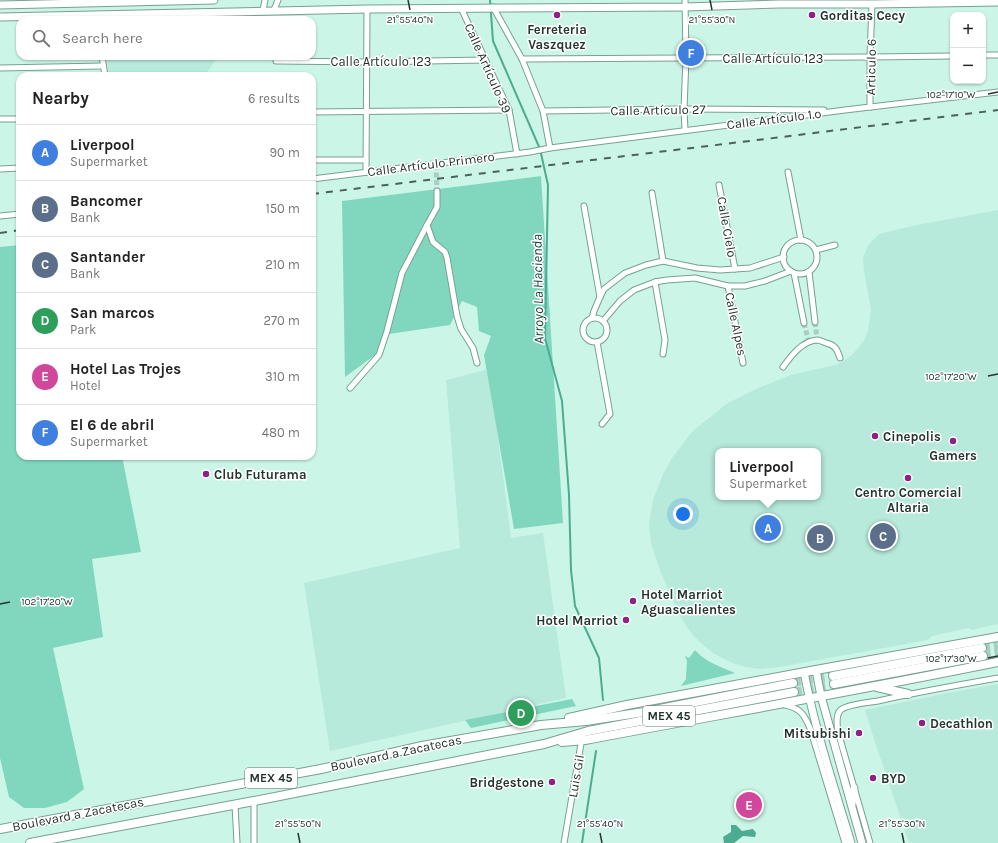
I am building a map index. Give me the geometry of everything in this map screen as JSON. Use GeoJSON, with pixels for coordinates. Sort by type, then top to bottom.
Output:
{"type":"FeatureCollection","features":[{"type":"Feature","properties":{"kind":"main road"},"geometry":{"type":"LineString","coordinates":[[2,3],[214,0]]}},
{"type":"Feature","properties":{"kind":"main road"},"geometry":{"type":"LineString","coordinates":[[121,16],[263,10],[367,8],[461,8],[685,3],[872,4],[998,2]]}},
{"type":"Feature","properties":{"kind":"main road"},"geometry":{"type":"LineString","coordinates":[[0,17],[16,17]]}},
{"type":"Feature","properties":{"kind":"main road"},"geometry":{"type":"LineString","coordinates":[[541,725],[627,705],[998,637]]}},
{"type":"Feature","properties":{"kind":"main road"},"geometry":{"type":"LineString","coordinates":[[834,680],[982,652]]}},
{"type":"Feature","properties":{"kind":"main road"},"geometry":{"type":"LineString","coordinates":[[582,736],[875,687],[998,662]]}},
{"type":"Feature","properties":{"kind":"main road"},"geometry":{"type":"LineString","coordinates":[[816,670],[821,696],[862,843]]}},
{"type":"Feature","properties":{"kind":"main road"},"geometry":{"type":"LineString","coordinates":[[804,672],[809,698],[848,841]]}},
{"type":"Feature","properties":{"kind":"main road"},"geometry":{"type":"LineString","coordinates":[[875,687],[908,694]]}},
{"type":"Feature","properties":{"kind":"main road","name":"Boulevard a Zacatecas"},"geometry":{"type":"LineString","coordinates":[[0,828],[321,768],[422,746],[541,725],[586,721],[793,688],[544,744],[235,805],[30,843]]}},
{"type":"Feature","properties":{"kind":"main road"},"geometry":{"type":"LineString","coordinates":[[820,759],[822,747]]}},
{"type":"Feature","properties":{"kind":"main road"},"geometry":{"type":"LineString","coordinates":[[852,808],[854,788]]}},
{"type":"Feature","properties":{"kind":"main road"},"geometry":{"type":"LineString","coordinates":[[841,831],[848,841]]}},
{"type":"Feature","properties":{"kind":"street"},"geometry":{"type":"LineString","coordinates":[[263,10],[265,0]]}},
{"type":"Feature","properties":{"kind":"street"},"geometry":{"type":"LineString","coordinates":[[274,10],[278,0]]}},
{"type":"Feature","properties":{"kind":"street"},"geometry":{"type":"LineString","coordinates":[[685,3],[685,130]]}},
{"type":"Feature","properties":{"kind":"street","name":"Articulo 6"},"geometry":{"type":"LineString","coordinates":[[870,107],[872,4]]}},
{"type":"Feature","properties":{"kind":"street"},"geometry":{"type":"LineString","coordinates":[[492,7],[522,59],[543,112],[550,148]]}},
{"type":"Feature","properties":{"kind":"street"},"geometry":{"type":"LineString","coordinates":[[366,172],[367,8]]}},
{"type":"Feature","properties":{"kind":"street","name":"Calle Artículo 39"},"geometry":{"type":"LineString","coordinates":[[461,8],[509,110],[517,154]]}},
{"type":"Feature","properties":{"kind":"street"},"geometry":{"type":"LineString","coordinates":[[986,55],[998,55]]}},
{"type":"Feature","properties":{"kind":"street","name":"Calle Artículo 123"},"geometry":{"type":"LineString","coordinates":[[522,59],[870,58],[950,56]]}},
{"type":"Feature","properties":{"kind":"street"},"geometry":{"type":"LineString","coordinates":[[102,60],[104,72]]}},
{"type":"Feature","properties":{"kind":"street","name":"Calle Artículo 123"},"geometry":{"type":"LineString","coordinates":[[276,61],[367,62],[485,60]]}},
{"type":"Feature","properties":{"kind":"street"},"geometry":{"type":"LineString","coordinates":[[0,68],[103,66]]}},
{"type":"Feature","properties":{"kind":"street","name":"Calle Artículo 1.º"},"geometry":{"type":"LineString","coordinates":[[550,148],[998,92]]}},
{"type":"Feature","properties":{"kind":"street","name":"Calle Artículo 27"},"geometry":{"type":"LineString","coordinates":[[543,112],[684,109],[845,110]]}},
{"type":"Feature","properties":{"kind":"street"},"geometry":{"type":"LineString","coordinates":[[316,112],[443,112],[509,110]]}},
{"type":"Feature","properties":{"kind":"street"},"geometry":{"type":"LineString","coordinates":[[0,119],[16,119]]}},
{"type":"Feature","properties":{"kind":"street","name":"Calle Artículo Primero"},"geometry":{"type":"LineString","coordinates":[[316,178],[517,154],[550,148]]}},
{"type":"Feature","properties":{"kind":"street"},"geometry":{"type":"LineString","coordinates":[[316,160],[366,160]]}},
{"type":"Feature","properties":{"kind":"street"},"geometry":{"type":"LineString","coordinates":[[0,169],[16,168]]}},
{"type":"Feature","properties":{"kind":"street"},"geometry":{"type":"LineString","coordinates":[[788,172],[801,240]]}},
{"type":"Feature","properties":{"kind":"street","name":"Calle Cielo"},"geometry":{"type":"LineString","coordinates":[[719,185],[735,270]]}},
{"type":"Feature","properties":{"kind":"street"},"geometry":{"type":"LineString","coordinates":[[350,388],[379,356],[402,273],[427,224],[438,207],[437,191]]}},
{"type":"Feature","properties":{"kind":"street"},"geometry":{"type":"LineString","coordinates":[[652,193],[663,261]]}},
{"type":"Feature","properties":{"kind":"street"},"geometry":{"type":"LineString","coordinates":[[584,206],[600,296]]}},
{"type":"Feature","properties":{"kind":"street"},"geometry":{"type":"LineString","coordinates":[[0,216],[16,214]]}},
{"type":"Feature","properties":{"kind":"street"},"geometry":{"type":"LineString","coordinates":[[427,224],[433,242],[445,252],[448,258],[457,316],[461,329],[473,348],[477,363]]}},
{"type":"Feature","properties":{"kind":"street"},"geometry":{"type":"LineString","coordinates":[[801,240],[807,242],[816,250],[817,256],[814,268],[804,274],[792,272],[784,262],[787,247],[796,241],[801,240]]}},
{"type":"Feature","properties":{"kind":"street"},"geometry":{"type":"LineString","coordinates":[[816,250],[835,245]]}},
{"type":"Feature","properties":{"kind":"street"},"geometry":{"type":"LineString","coordinates":[[592,318],[600,296],[604,290],[625,273],[646,265],[663,261],[697,268],[735,270],[750,268],[784,257]]}},
{"type":"Feature","properties":{"kind":"street"},"geometry":{"type":"LineString","coordinates":[[696,278],[697,268]]}},
{"type":"Feature","properties":{"kind":"street"},"geometry":{"type":"LineString","coordinates":[[603,321],[620,301],[634,290],[655,282],[696,278],[728,286],[745,286],[792,272]]}},
{"type":"Feature","properties":{"kind":"street"},"geometry":{"type":"LineString","coordinates":[[792,272],[804,323]]}},
{"type":"Feature","properties":{"kind":"street"},"geometry":{"type":"LineString","coordinates":[[809,272],[815,322]]}},
{"type":"Feature","properties":{"kind":"street"},"geometry":{"type":"LineString","coordinates":[[655,282],[665,340],[663,354]]}},
{"type":"Feature","properties":{"kind":"street","name":"Calle Alpes"},"geometry":{"type":"LineString","coordinates":[[728,286],[743,363]]}},
{"type":"Feature","properties":{"kind":"street"},"geometry":{"type":"LineString","coordinates":[[596,318],[603,321],[607,328],[606,336],[603,339],[596,342],[586,338],[583,330],[585,323],[588,320],[596,318]]}},
{"type":"Feature","properties":{"kind":"street"},"geometry":{"type":"LineString","coordinates":[[783,366],[808,341],[817,339],[832,344],[840,358]]}},
{"type":"Feature","properties":{"kind":"street"},"geometry":{"type":"LineString","coordinates":[[596,342],[610,414],[602,424]]}},
{"type":"Feature","properties":{"kind":"street"},"geometry":{"type":"LineString","coordinates":[[870,843],[838,732],[837,720],[842,709],[908,694],[998,678]]}},
{"type":"Feature","properties":{"kind":"street"},"geometry":{"type":"LineString","coordinates":[[780,703],[797,708],[806,718],[820,759],[841,831]]}},
{"type":"Feature","properties":{"kind":"street","name":"Luis Gil"},"geometry":{"type":"LineString","coordinates":[[564,843],[582,736]]}},
{"type":"Feature","properties":{"kind":"street"},"geometry":{"type":"LineString","coordinates":[[254,801],[254,843]]}},
{"type":"Feature","properties":{"kind":"street"},"geometry":{"type":"LineString","coordinates":[[235,805],[237,843]]}},
{"type":"Feature","properties":{"kind":"shaded area"},"geometry":{"type":"Polygon","coordinates":[[[107,60],[216,60],[207,72],[108,72],[107,60]]]}},
{"type":"Feature","properties":{"kind":"shaded area"},"geometry":{"type":"Polygon","coordinates":[[[541,176],[563,523],[514,529],[484,355],[491,336],[479,331],[477,307],[462,301],[450,325],[389,334],[375,355],[345,377],[342,201],[541,176]]]}},
{"type":"Feature","properties":{"kind":"shaded area","name":"Centro Comercial Altaria"},"geometry":{"type":"Polygon","coordinates":[[[998,210],[998,624],[972,630],[968,628],[932,636],[928,640],[779,667],[762,669],[745,667],[733,663],[713,653],[701,643],[686,626],[679,614],[659,568],[651,543],[649,525],[653,500],[663,474],[672,458],[691,433],[728,403],[758,388],[791,375],[835,365],[852,355],[864,341],[868,330],[871,310],[863,258],[868,246],[878,235],[998,210]]]}},
{"type":"Feature","properties":{"kind":"shaded area"},"geometry":{"type":"Polygon","coordinates":[[[16,245],[16,460],[123,460],[141,552],[92,559],[103,637],[53,648],[84,789],[67,802],[45,808],[24,808],[9,797],[0,758],[0,247],[16,245]]]}},
{"type":"Feature","properties":{"kind":"shaded area"},"geometry":{"type":"Polygon","coordinates":[[[489,369],[511,538],[543,533],[566,698],[330,751],[304,583],[460,548],[446,380],[489,369]]]}},
{"type":"Feature","properties":{"kind":"shaded area"},"geometry":{"type":"Polygon","coordinates":[[[695,650],[708,661],[735,673],[681,686],[686,679],[687,661],[685,656],[689,658],[695,650]]]}},
{"type":"Feature","properties":{"kind":"shaded area"},"geometry":{"type":"Polygon","coordinates":[[[998,684],[998,843],[909,843],[865,710],[998,684]]]}},
{"type":"Feature","properties":{"kind":"shaded area"},"geometry":{"type":"Polygon","coordinates":[[[572,699],[576,706],[471,728],[465,720],[572,699]]]}},
{"type":"Feature","properties":{"kind":"shaded area"},"geometry":{"type":"Polygon","coordinates":[[[731,825],[736,825],[742,831],[753,829],[756,833],[755,837],[743,836],[734,843],[724,843],[723,837],[731,832],[731,825]]]}},
{"type":"Feature","properties":{"kind":"waterway","name":"Arroyo La Hacienda"},"geometry":{"type":"LineString","coordinates":[[490,0],[493,41],[540,149],[548,185],[545,338],[562,401],[569,495],[571,570],[575,606],[599,658],[603,700]]}},
{"type":"Feature","properties":{"kind":"waterway","name":"Arroyo La Hacienda"},"geometry":{"type":"LineString","coordinates":[[582,843],[596,751]]}},
{"type":"Feature","properties":{"kind":"tunnel"},"geometry":{"type":"LineString","coordinates":[[436,165],[437,191]]}},
{"type":"Feature","properties":{"kind":"tunnel"},"geometry":{"type":"LineString","coordinates":[[815,322],[817,338]]}},
{"type":"Feature","properties":{"kind":"tunnel"},"geometry":{"type":"LineString","coordinates":[[804,323],[808,339]]}},
{"type":"Feature","properties":{"kind":"tunnel"},"geometry":{"type":"LineString","coordinates":[[982,648],[998,646]]}},
{"type":"Feature","properties":{"kind":"tunnel"},"geometry":{"type":"LineString","coordinates":[[983,656],[998,653]]}},
{"type":"Feature","properties":{"kind":"tunnel"},"geometry":{"type":"LineString","coordinates":[[793,683],[833,676]]}},
{"type":"Feature","properties":{"kind":"tunnel"},"geometry":{"type":"LineString","coordinates":[[794,692],[834,684]]}},
{"type":"Feature","properties":{"kind":"railway"},"geometry":{"type":"LineString","coordinates":[[316,194],[998,110]]}},
{"type":"Feature","properties":{"kind":"railway"},"geometry":{"type":"LineString","coordinates":[[0,233],[16,231]]}},
{"type":"Feature","properties":{"kind":"place","name":"Ferreteria Vaszquez"},"geometry":{"type":"Point","coordinates":[557,15]}},
{"type":"Feature","properties":{"kind":"place","name":"Gorditas Cecy"},"geometry":{"type":"Point","coordinates":[812,15]}},
{"type":"Feature","properties":{"kind":"place","name":"El 6 de abril"},"geometry":{"type":"Point","coordinates":[691,53]}},
{"type":"Feature","properties":{"kind":"place","name":"Cinepolis"},"geometry":{"type":"Point","coordinates":[875,436]}},
{"type":"Feature","properties":{"kind":"place","name":"Gamers"},"geometry":{"type":"Point","coordinates":[953,441]}},
{"type":"Feature","properties":{"kind":"place","name":"Club Futurama"},"geometry":{"type":"Point","coordinates":[206,474]}},
{"type":"Feature","properties":{"kind":"place","name":"Centro Comercial Altaria"},"geometry":{"type":"Point","coordinates":[908,478]}},
{"type":"Feature","properties":{"kind":"place","name":"Liverpool"},"geometry":{"type":"Point","coordinates":[768,528]}},
{"type":"Feature","properties":{"kind":"place","name":"Santander"},"geometry":{"type":"Point","coordinates":[883,536]}},
{"type":"Feature","properties":{"kind":"place","name":"Bancomer"},"geometry":{"type":"Point","coordinates":[820,538]}},
{"type":"Feature","properties":{"kind":"place","name":"Hotel Marriot Aguascalientes"},"geometry":{"type":"Point","coordinates":[633,601]}},
{"type":"Feature","properties":{"kind":"place","name":"Hotel Marriot"},"geometry":{"type":"Point","coordinates":[626,620]}},
{"type":"Feature","properties":{"kind":"place","name":"San marcos"},"geometry":{"type":"Point","coordinates":[521,713]}},
{"type":"Feature","properties":{"kind":"place","name":"Decathlon"},"geometry":{"type":"Point","coordinates":[922,723]}},
{"type":"Feature","properties":{"kind":"place","name":"Mitsubishi"},"geometry":{"type":"Point","coordinates":[859,733]}},
{"type":"Feature","properties":{"kind":"place","name":"BYD"},"geometry":{"type":"Point","coordinates":[873,778]}},
{"type":"Feature","properties":{"kind":"place","name":"Bridgestone"},"geometry":{"type":"Point","coordinates":[552,782]}},
{"type":"Feature","properties":{"kind":"place","name":"Hotel Las Trojes"},"geometry":{"type":"Point","coordinates":[749,805]}}]}
